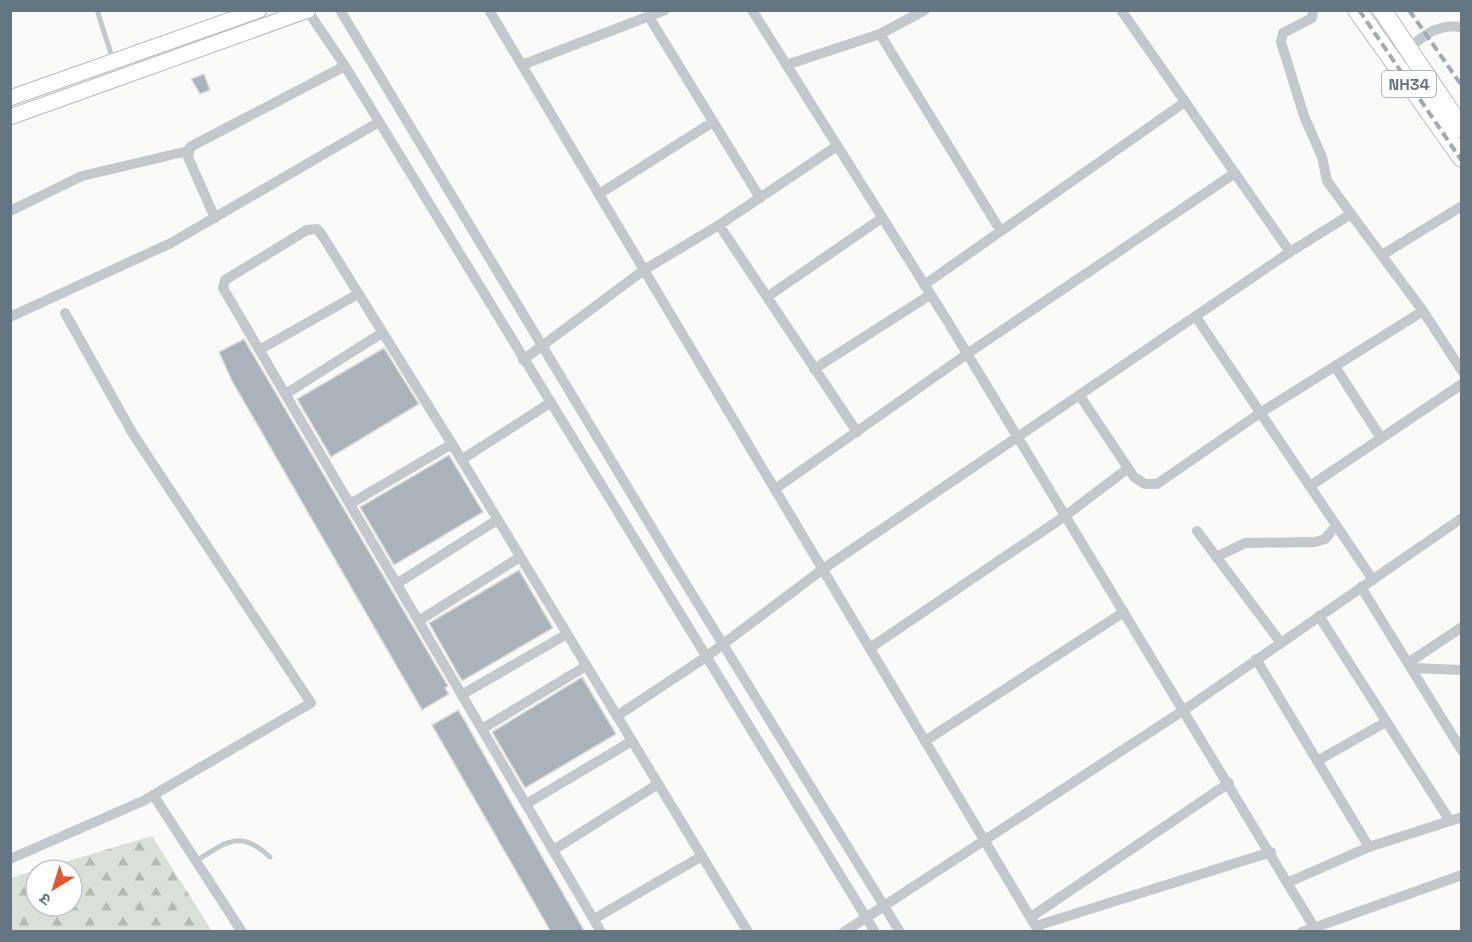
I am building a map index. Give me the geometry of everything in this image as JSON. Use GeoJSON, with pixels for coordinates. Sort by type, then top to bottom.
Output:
{"type":"FeatureCollection","features":[{"type":"Feature","properties":{"kind":"highway","name":"NH34"},"geometry":{"type":"LineString","coordinates":[[1357,10],[1461,158]]}},
{"type":"Feature","properties":{"kind":"highway","name":"NH34"},"geometry":{"type":"LineString","coordinates":[[1382,10],[1461,129]]}},
{"type":"Feature","properties":{"kind":"main road"},"geometry":{"type":"LineString","coordinates":[[10,98],[239,14],[259,10]]}},
{"type":"Feature","properties":{"kind":"main road"},"geometry":{"type":"LineString","coordinates":[[10,117],[308,11]]}},
{"type":"Feature","properties":{"kind":"street"},"geometry":{"type":"LineString","coordinates":[[340,10],[722,644],[900,932]]}},
{"type":"Feature","properties":{"kind":"street"},"geometry":{"type":"LineString","coordinates":[[489,10],[1035,925]]}},
{"type":"Feature","properties":{"kind":"street"},"geometry":{"type":"LineString","coordinates":[[522,65],[665,10]]}},
{"type":"Feature","properties":{"kind":"street"},"geometry":{"type":"LineString","coordinates":[[752,10],[967,354],[1316,929]]}},
{"type":"Feature","properties":{"kind":"street"},"geometry":{"type":"LineString","coordinates":[[786,65],[880,34],[925,10]]}},
{"type":"Feature","properties":{"kind":"street"},"geometry":{"type":"LineString","coordinates":[[1122,10],[1290,252]]}},
{"type":"Feature","properties":{"kind":"street"},"geometry":{"type":"LineString","coordinates":[[1314,10],[1312,18],[1283,33],[1281,42],[1304,116],[1322,157],[1327,181],[1423,311],[1461,371]]}},
{"type":"Feature","properties":{"kind":"street"},"geometry":{"type":"LineString","coordinates":[[308,11],[345,66],[875,932]]}},
{"type":"Feature","properties":{"kind":"street"},"geometry":{"type":"LineString","coordinates":[[649,17],[760,198]]}},
{"type":"Feature","properties":{"kind":"street"},"geometry":{"type":"LineString","coordinates":[[1408,49],[1434,29],[1446,26],[1461,27]]}},
{"type":"Feature","properties":{"kind":"street"},"geometry":{"type":"LineString","coordinates":[[880,34],[1000,230]]}},
{"type":"Feature","properties":{"kind":"street"},"geometry":{"type":"LineString","coordinates":[[215,218],[188,157],[188,151],[195,142],[345,66]]}},
{"type":"Feature","properties":{"kind":"street"},"geometry":{"type":"LineString","coordinates":[[814,369],[927,290],[1000,230],[1185,102]]}},
{"type":"Feature","properties":{"kind":"street"},"geometry":{"type":"LineString","coordinates":[[10,316],[171,243],[379,122]]}},
{"type":"Feature","properties":{"kind":"street"},"geometry":{"type":"LineString","coordinates":[[599,194],[713,122]]}},
{"type":"Feature","properties":{"kind":"street"},"geometry":{"type":"LineString","coordinates":[[523,360],[644,270],[719,225],[837,146]]}},
{"type":"Feature","properties":{"kind":"street"},"geometry":{"type":"LineString","coordinates":[[10,211],[81,176],[188,151]]}},
{"type":"Feature","properties":{"kind":"street"},"geometry":{"type":"LineString","coordinates":[[775,489],[967,354],[1235,173]]}},
{"type":"Feature","properties":{"kind":"street"},"geometry":{"type":"LineString","coordinates":[[1382,255],[1461,206]]}},
{"type":"Feature","properties":{"kind":"street"},"geometry":{"type":"LineString","coordinates":[[616,716],[706,657],[823,569],[1018,439],[1290,252],[1351,214]]}},
{"type":"Feature","properties":{"kind":"street"},"geometry":{"type":"LineString","coordinates":[[767,297],[882,218]]}},
{"type":"Feature","properties":{"kind":"street"},"geometry":{"type":"LineString","coordinates":[[719,225],[856,432]]}},
{"type":"Feature","properties":{"kind":"street"},"geometry":{"type":"LineString","coordinates":[[601,932],[555,849],[482,729],[287,393],[227,296],[223,284],[237,271],[307,230],[319,231],[452,444],[748,932]]}},
{"type":"Feature","properties":{"kind":"street"},"geometry":{"type":"LineString","coordinates":[[261,349],[358,294]]}},
{"type":"Feature","properties":{"kind":"street"},"geometry":{"type":"LineString","coordinates":[[1080,396],[1127,469],[1145,484],[1163,481],[1260,413],[1336,368],[1423,311]]}},
{"type":"Feature","properties":{"kind":"street"},"geometry":{"type":"LineString","coordinates":[[10,859],[154,796],[311,703],[133,434],[65,313]]}},
{"type":"Feature","properties":{"kind":"street"},"geometry":{"type":"LineString","coordinates":[[1196,317],[1373,580]]}},
{"type":"Feature","properties":{"kind":"street"},"geometry":{"type":"LineString","coordinates":[[287,393],[382,333]]}},
{"type":"Feature","properties":{"kind":"street"},"geometry":{"type":"LineString","coordinates":[[1336,368],[1382,438]]}},
{"type":"Feature","properties":{"kind":"street"},"geometry":{"type":"LineString","coordinates":[[1310,486],[1461,384]]}},
{"type":"Feature","properties":{"kind":"street"},"geometry":{"type":"LineString","coordinates":[[461,460],[550,403]]}},
{"type":"Feature","properties":{"kind":"street"},"geometry":{"type":"LineString","coordinates":[[350,504],[452,444]]}},
{"type":"Feature","properties":{"kind":"street"},"geometry":{"type":"LineString","coordinates":[[870,648],[1065,516],[1127,469]]}},
{"type":"Feature","properties":{"kind":"street"},"geometry":{"type":"LineString","coordinates":[[844,932],[1184,710],[1461,518]]}},
{"type":"Feature","properties":{"kind":"street"},"geometry":{"type":"LineString","coordinates":[[398,583],[497,520]]}},
{"type":"Feature","properties":{"kind":"street"},"geometry":{"type":"LineString","coordinates":[[1216,557],[1245,543],[1315,542],[1325,539],[1336,526]]}},
{"type":"Feature","properties":{"kind":"street"},"geometry":{"type":"LineString","coordinates":[[1197,531],[1281,643]]}},
{"type":"Feature","properties":{"kind":"street"},"geometry":{"type":"LineString","coordinates":[[420,620],[520,557]]}},
{"type":"Feature","properties":{"kind":"street"},"geometry":{"type":"LineString","coordinates":[[1361,587],[1460,745]]}},
{"type":"Feature","properties":{"kind":"street"},"geometry":{"type":"LineString","coordinates":[[925,741],[1124,612]]}},
{"type":"Feature","properties":{"kind":"street"},"geometry":{"type":"LineString","coordinates":[[1319,616],[1450,821]]}},
{"type":"Feature","properties":{"kind":"street"},"geometry":{"type":"LineString","coordinates":[[1409,666],[1461,627]]}},
{"type":"Feature","properties":{"kind":"street"},"geometry":{"type":"LineString","coordinates":[[463,694],[567,634]]}},
{"type":"Feature","properties":{"kind":"street"},"geometry":{"type":"LineString","coordinates":[[1257,659],[1369,847]]}},
{"type":"Feature","properties":{"kind":"street"},"geometry":{"type":"LineString","coordinates":[[482,729],[586,666]]}},
{"type":"Feature","properties":{"kind":"street"},"geometry":{"type":"LineString","coordinates":[[1409,666],[1461,670]]}},
{"type":"Feature","properties":{"kind":"street"},"geometry":{"type":"LineString","coordinates":[[1317,761],[1386,723]]}},
{"type":"Feature","properties":{"kind":"street"},"geometry":{"type":"LineString","coordinates":[[528,803],[632,741]]}},
{"type":"Feature","properties":{"kind":"street"},"geometry":{"type":"LineString","coordinates":[[1035,925],[1229,783]]}},
{"type":"Feature","properties":{"kind":"street"},"geometry":{"type":"LineString","coordinates":[[555,849],[658,784]]}},
{"type":"Feature","properties":{"kind":"street"},"geometry":{"type":"LineString","coordinates":[[154,796],[242,932]]}},
{"type":"Feature","properties":{"kind":"street"},"geometry":{"type":"LineString","coordinates":[[1289,882],[1369,847],[1461,817]]}},
{"type":"Feature","properties":{"kind":"street"},"geometry":{"type":"LineString","coordinates":[[1035,925],[1271,852]]}},
{"type":"Feature","properties":{"kind":"street"},"geometry":{"type":"LineString","coordinates":[[594,919],[702,856]]}},
{"type":"Feature","properties":{"kind":"street"},"geometry":{"type":"LineString","coordinates":[[1302,932],[1316,929],[1461,875]]}},
{"type":"Feature","properties":{"kind":"lane"},"geometry":{"type":"LineString","coordinates":[[97,10],[113,60]]}},
{"type":"Feature","properties":{"kind":"lane"},"geometry":{"type":"LineString","coordinates":[[196,861],[225,843],[237,840],[254,843],[270,857]]}},
{"type":"Feature","properties":{"kind":"green space"},"geometry":{"type":"Polygon","coordinates":[[[152,836],[212,931],[11,931],[11,878],[24,874],[24,918],[84,918],[84,858],[78,858],[152,836]]]}},
{"type":"Feature","properties":{"kind":"building"},"geometry":{"type":"Polygon","coordinates":[[[204,74],[210,90],[200,94],[191,79],[204,74]]]}},
{"type":"Feature","properties":{"kind":"building"},"geometry":{"type":"Polygon","coordinates":[[[244,339],[448,686],[445,688],[449,694],[422,710],[232,381],[219,352],[244,339]]]}},
{"type":"Feature","properties":{"kind":"building"},"geometry":{"type":"Polygon","coordinates":[[[384,348],[419,404],[331,457],[297,399],[384,348]]]}},
{"type":"Feature","properties":{"kind":"building"},"geometry":{"type":"Polygon","coordinates":[[[449,455],[483,512],[394,565],[360,507],[449,455]]]}},
{"type":"Feature","properties":{"kind":"building"},"geometry":{"type":"Polygon","coordinates":[[[519,570],[553,628],[462,681],[429,623],[519,570]]]}},
{"type":"Feature","properties":{"kind":"building"},"geometry":{"type":"Polygon","coordinates":[[[582,677],[616,734],[525,788],[492,732],[582,677]]]}},
{"type":"Feature","properties":{"kind":"building"},"geometry":{"type":"Polygon","coordinates":[[[458,710],[585,932],[551,932],[432,725],[458,710]]]}},
{"type":"Feature","properties":{"kind":"railway"},"geometry":{"type":"LineString","coordinates":[[1359,10],[1462,161]]}},
{"type":"Feature","properties":{"kind":"railway"},"geometry":{"type":"LineString","coordinates":[[1409,10],[1462,86]]}}]}
